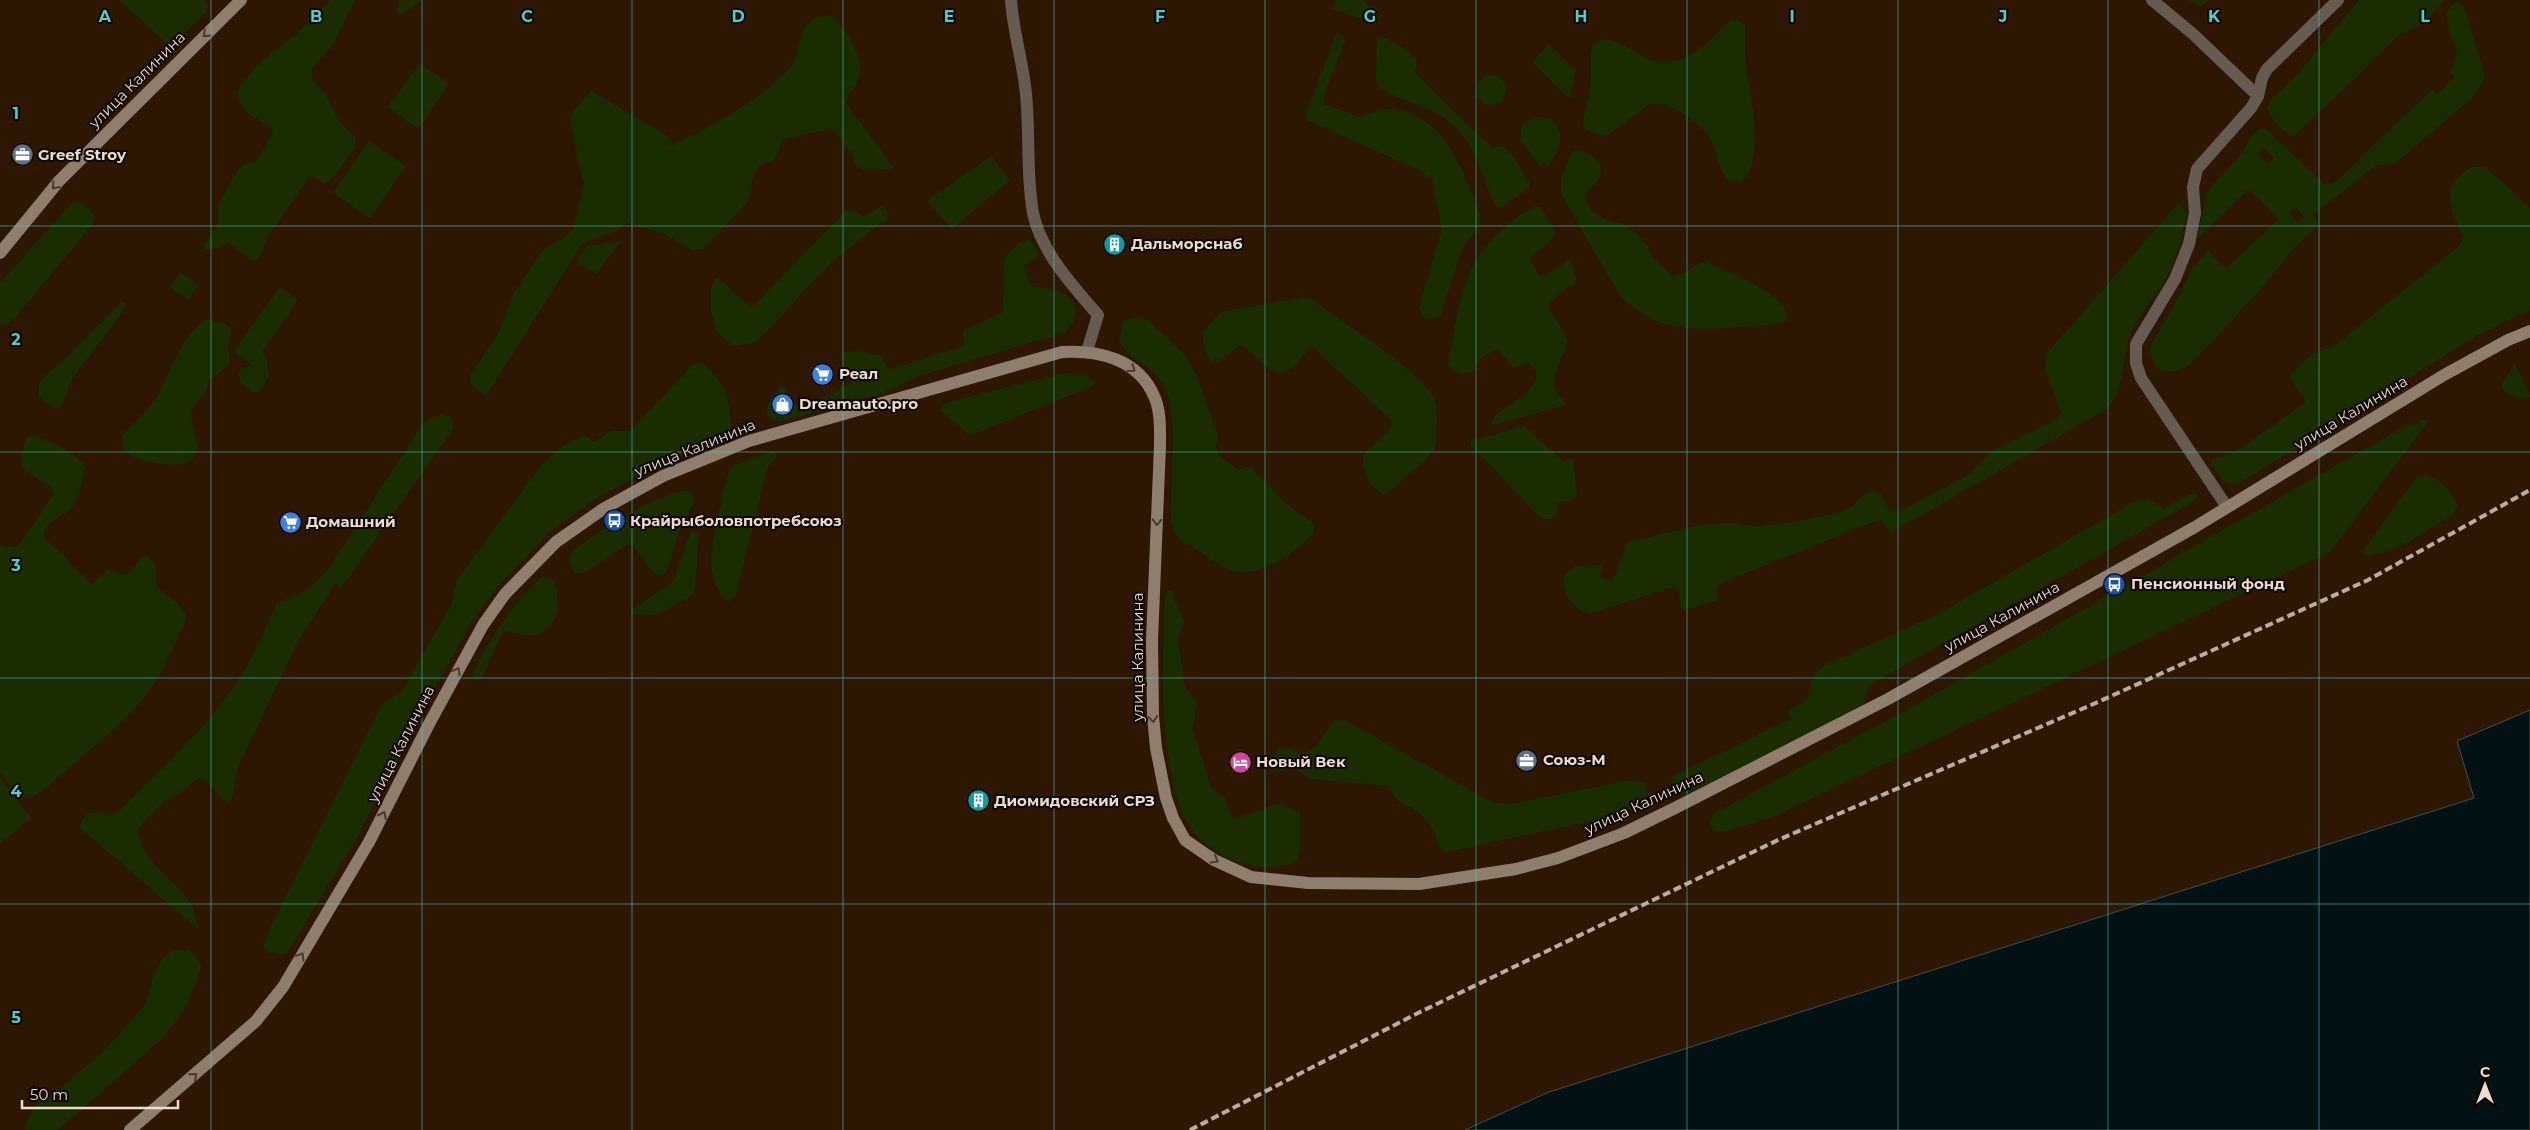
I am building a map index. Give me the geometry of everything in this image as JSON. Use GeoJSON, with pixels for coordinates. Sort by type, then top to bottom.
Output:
{"type":"FeatureCollection","features":[{"type":"Feature","properties":{"kind":"main road","name":"улица Калинина"},"geometry":{"type":"LineString","coordinates":[[0,252],[59,181],[241,0]]}},
{"type":"Feature","properties":{"kind":"main road","name":"улица Калинина"},"geometry":{"type":"LineString","coordinates":[[130,1130],[256,1021],[283,987],[369,842],[428,724],[483,625],[505,594],[556,542],[603,509],[663,476],[749,441],[1000,368],[1062,352],[1087,351],[1124,363],[1139,374],[1155,397],[1159,417],[1160,446],[1152,657],[1153,716],[1156,748],[1166,798],[1173,818],[1185,840],[1214,860],[1251,878],[1308,883],[1420,884],[1516,869],[1558,858],[1624,833],[1675,808],[1888,699],[2227,507],[2444,375],[2508,340],[2530,331]]}},
{"type":"Feature","properties":{"kind":"street"},"geometry":{"type":"LineString","coordinates":[[1011,0],[1015,39],[1025,83],[1034,215],[1042,238],[1056,262],[1098,315],[1087,351]]}},
{"type":"Feature","properties":{"kind":"street"},"geometry":{"type":"LineString","coordinates":[[2152,0],[2193,34],[2258,96]]}},
{"type":"Feature","properties":{"kind":"street"},"geometry":{"type":"LineString","coordinates":[[2227,507],[2141,378],[2136,362],[2136,344],[2175,280],[2189,244],[2195,213],[2194,187],[2196,169],[2251,108],[2258,96],[2262,78],[2267,69],[2338,0]]}},
{"type":"Feature","properties":{"kind":"green space"},"geometry":{"type":"Polygon","coordinates":[[[119,0],[204,0],[208,6],[206,13],[172,43],[165,42],[119,0]]]}},
{"type":"Feature","properties":{"kind":"green space"},"geometry":{"type":"Polygon","coordinates":[[[331,0],[355,0],[331,48],[312,68],[312,78],[326,96],[339,121],[355,137],[356,147],[329,182],[323,183],[313,176],[308,179],[270,233],[258,259],[253,261],[229,243],[210,250],[205,249],[204,244],[218,225],[218,205],[237,171],[242,165],[258,159],[273,132],[271,126],[245,110],[237,93],[251,72],[260,63],[313,19],[331,0]]]}},
{"type":"Feature","properties":{"kind":"green space"},"geometry":{"type":"Polygon","coordinates":[[[401,0],[423,0],[399,16],[396,12],[401,0]]]}},
{"type":"Feature","properties":{"kind":"green space"},"geometry":{"type":"Polygon","coordinates":[[[1336,0],[1363,0],[1378,16],[1378,21],[1366,20],[1333,9],[1336,0]]]}},
{"type":"Feature","properties":{"kind":"green space"},"geometry":{"type":"Polygon","coordinates":[[[2186,0],[2210,0],[2200,6],[2186,0]]]}},
{"type":"Feature","properties":{"kind":"green space"},"geometry":{"type":"Polygon","coordinates":[[[2359,0],[2445,0],[2423,24],[2399,35],[2295,136],[2286,133],[2274,121],[2267,108],[2271,100],[2299,73],[2359,0]]]}},
{"type":"Feature","properties":{"kind":"green space"},"geometry":{"type":"Polygon","coordinates":[[[2459,2],[2464,6],[2484,72],[2483,82],[2472,98],[2396,163],[2375,166],[2313,215],[2320,224],[2292,250],[2257,294],[2189,365],[2175,371],[2162,370],[2158,367],[2151,356],[2150,347],[2182,291],[2191,270],[2208,250],[2226,269],[2278,219],[2249,189],[2197,239],[2207,195],[2212,185],[2239,157],[2252,136],[2260,129],[2266,129],[2323,183],[2331,184],[2339,179],[2432,89],[2437,94],[2455,78],[2450,72],[2458,54],[2448,26],[2447,13],[2453,4],[2459,2]],[[2263,148],[2257,154],[2268,164],[2274,157],[2263,148]],[[2296,207],[2289,213],[2298,223],[2304,217],[2296,207]]]}},
{"type":"Feature","properties":{"kind":"green space"},"geometry":{"type":"Polygon","coordinates":[[[830,15],[848,35],[860,63],[861,72],[859,79],[848,96],[846,103],[893,167],[892,169],[864,170],[854,165],[852,153],[836,133],[830,129],[783,139],[775,160],[763,164],[756,171],[746,204],[704,249],[692,250],[664,234],[628,223],[616,231],[582,244],[486,396],[471,385],[470,376],[499,332],[513,294],[544,249],[564,238],[573,229],[584,185],[570,121],[574,110],[591,91],[673,139],[669,147],[717,123],[761,94],[788,70],[794,62],[801,36],[809,22],[830,15]]]}},
{"type":"Feature","properties":{"kind":"green space"},"geometry":{"type":"Polygon","coordinates":[[[1731,20],[1737,20],[1745,25],[1746,65],[1755,126],[1753,158],[1749,171],[1742,182],[1730,182],[1726,178],[1711,140],[1706,133],[1693,120],[1676,109],[1658,104],[1650,104],[1609,134],[1601,136],[1585,129],[1583,123],[1590,86],[1591,54],[1594,44],[1600,40],[1616,42],[1651,60],[1669,62],[1680,60],[1698,50],[1731,20]]]}},
{"type":"Feature","properties":{"kind":"green space"},"geometry":{"type":"Polygon","coordinates":[[[1336,33],[1343,36],[1345,42],[1325,91],[1324,104],[1359,117],[1388,109],[1408,113],[1425,121],[1449,147],[1481,215],[1479,226],[1462,249],[1440,316],[1436,318],[1423,317],[1419,308],[1442,229],[1432,179],[1419,170],[1307,120],[1306,115],[1336,33]]]}},
{"type":"Feature","properties":{"kind":"green space"},"geometry":{"type":"Polygon","coordinates":[[[1377,37],[1393,42],[1413,56],[1417,60],[1415,72],[1492,148],[1501,146],[1507,150],[1524,173],[1530,188],[1501,207],[1496,206],[1474,154],[1459,131],[1438,114],[1379,87],[1376,79],[1377,37]]]}},
{"type":"Feature","properties":{"kind":"green space"},"geometry":{"type":"Polygon","coordinates":[[[1549,44],[1575,70],[1570,99],[1532,62],[1549,44]]]}},
{"type":"Feature","properties":{"kind":"green space"},"geometry":{"type":"Polygon","coordinates":[[[420,63],[449,84],[418,129],[388,107],[420,63]]]}},
{"type":"Feature","properties":{"kind":"green space"},"geometry":{"type":"Polygon","coordinates":[[[1491,75],[1502,79],[1506,90],[1502,101],[1491,105],[1480,101],[1476,90],[1480,79],[1491,75]]]}},
{"type":"Feature","properties":{"kind":"green space"},"geometry":{"type":"Polygon","coordinates":[[[1533,117],[1552,121],[1560,132],[1558,148],[1549,165],[1539,165],[1521,140],[1521,126],[1533,117]]]}},
{"type":"Feature","properties":{"kind":"green space"},"geometry":{"type":"Polygon","coordinates":[[[369,141],[406,166],[370,218],[333,193],[369,141]]]}},
{"type":"Feature","properties":{"kind":"green space"},"geometry":{"type":"Polygon","coordinates":[[[1577,149],[1594,158],[1601,168],[1598,180],[1586,194],[1585,199],[1593,212],[1609,222],[1620,223],[1633,230],[1649,247],[1651,256],[1673,276],[1682,274],[1698,264],[1708,262],[1743,278],[1770,294],[1786,312],[1786,321],[1762,326],[1705,329],[1676,326],[1662,323],[1649,317],[1620,296],[1561,194],[1561,178],[1573,151],[1577,149]]]}},
{"type":"Feature","properties":{"kind":"green space"},"geometry":{"type":"Polygon","coordinates":[[[991,156],[1010,180],[952,229],[927,201],[991,156]]]}},
{"type":"Feature","properties":{"kind":"green space"},"geometry":{"type":"Polygon","coordinates":[[[2473,167],[2486,167],[2530,208],[2530,310],[2476,336],[2238,484],[2233,485],[2225,482],[2211,463],[2213,459],[2235,452],[2306,402],[2289,376],[2310,356],[2335,345],[2459,246],[2463,236],[2451,207],[2451,189],[2462,173],[2473,167]]]}},
{"type":"Feature","properties":{"kind":"green space"},"geometry":{"type":"Polygon","coordinates":[[[79,202],[91,211],[95,218],[92,225],[14,319],[0,325],[0,283],[72,203],[79,202]]]}},
{"type":"Feature","properties":{"kind":"green space"},"geometry":{"type":"Polygon","coordinates":[[[2178,204],[2183,206],[2187,213],[2178,250],[2164,281],[2130,336],[2117,394],[2107,409],[1890,533],[1881,519],[1721,583],[1717,587],[1718,600],[1683,610],[1681,609],[1679,591],[1674,587],[1591,613],[1578,609],[1569,600],[1564,587],[1565,574],[1576,566],[1603,565],[1599,577],[1613,581],[1628,542],[1705,524],[1735,523],[1758,527],[1838,513],[1852,507],[1865,493],[1873,491],[1881,493],[1889,511],[1903,510],[1966,476],[1994,450],[2059,418],[2061,412],[2045,370],[2047,353],[2178,204]]]}},
{"type":"Feature","properties":{"kind":"green space"},"geometry":{"type":"Polygon","coordinates":[[[881,206],[885,207],[888,213],[886,219],[832,262],[756,342],[734,346],[725,341],[716,330],[711,309],[711,291],[714,279],[717,277],[749,306],[753,307],[846,210],[853,210],[864,217],[881,206]]]}},
{"type":"Feature","properties":{"kind":"green space"},"geometry":{"type":"Polygon","coordinates":[[[1535,207],[1541,207],[1555,231],[1551,241],[1531,256],[1531,261],[1539,276],[1547,275],[1568,260],[1571,261],[1576,278],[1574,283],[1549,303],[1548,306],[1568,340],[1554,382],[1556,391],[1565,405],[1494,425],[1491,422],[1496,415],[1531,389],[1537,373],[1529,363],[1513,368],[1498,348],[1480,358],[1473,371],[1465,374],[1458,374],[1448,366],[1458,309],[1469,275],[1477,259],[1488,244],[1514,219],[1535,207]]]}},
{"type":"Feature","properties":{"kind":"green space"},"geometry":{"type":"Polygon","coordinates":[[[1027,240],[1033,243],[1039,254],[1037,258],[1024,265],[1031,285],[1054,290],[1070,298],[1074,304],[1073,321],[1066,332],[919,376],[881,394],[779,422],[769,418],[767,414],[768,405],[782,385],[799,409],[853,382],[842,358],[843,352],[860,351],[881,356],[889,370],[964,346],[963,331],[1003,312],[1004,258],[1021,241],[1027,240]]]}},
{"type":"Feature","properties":{"kind":"green space"},"geometry":{"type":"Polygon","coordinates":[[[621,241],[596,274],[576,261],[587,246],[621,241]]]}},
{"type":"Feature","properties":{"kind":"green space"},"geometry":{"type":"Polygon","coordinates":[[[180,272],[198,285],[188,300],[170,287],[180,272]]]}},
{"type":"Feature","properties":{"kind":"green space"},"geometry":{"type":"Polygon","coordinates":[[[280,287],[298,300],[262,352],[266,356],[269,377],[259,391],[255,393],[240,381],[239,377],[240,369],[252,365],[234,351],[280,287]]]}},
{"type":"Feature","properties":{"kind":"green space"},"geometry":{"type":"Polygon","coordinates":[[[1308,298],[1314,301],[1380,347],[1415,375],[1434,398],[1437,423],[1435,448],[1426,460],[1388,492],[1383,494],[1370,483],[1365,474],[1363,456],[1393,425],[1393,422],[1314,348],[1310,348],[1290,369],[1280,373],[1268,368],[1240,345],[1218,363],[1210,362],[1203,342],[1203,332],[1221,312],[1308,298]]]}},
{"type":"Feature","properties":{"kind":"green space"},"geometry":{"type":"Polygon","coordinates":[[[122,302],[126,302],[125,309],[72,379],[62,406],[55,408],[38,397],[39,384],[48,373],[66,358],[122,302]]]}},
{"type":"Feature","properties":{"kind":"green space"},"geometry":{"type":"Polygon","coordinates":[[[1135,317],[1149,321],[1186,356],[1196,374],[1218,435],[1216,447],[1219,455],[1238,470],[1247,467],[1252,468],[1288,505],[1313,523],[1314,532],[1308,539],[1280,560],[1259,570],[1248,572],[1234,571],[1222,566],[1183,541],[1173,530],[1171,492],[1173,429],[1167,393],[1157,376],[1124,349],[1119,342],[1124,321],[1135,317]]]}},
{"type":"Feature","properties":{"kind":"green space"},"geometry":{"type":"Polygon","coordinates":[[[209,319],[226,324],[231,330],[228,350],[230,361],[227,367],[209,380],[206,391],[194,406],[190,415],[198,448],[193,459],[182,464],[168,465],[150,462],[126,452],[123,447],[122,435],[153,403],[178,354],[192,332],[209,319]]]}},
{"type":"Feature","properties":{"kind":"green space"},"geometry":{"type":"Polygon","coordinates":[[[703,363],[720,381],[726,393],[731,423],[728,437],[657,465],[597,498],[551,531],[497,587],[471,623],[420,715],[358,836],[287,953],[280,955],[267,952],[263,945],[269,930],[382,704],[401,693],[451,605],[457,580],[542,464],[564,445],[585,435],[593,442],[611,431],[630,431],[694,364],[703,363]]]}},
{"type":"Feature","properties":{"kind":"green space"},"geometry":{"type":"Polygon","coordinates":[[[2515,363],[2530,397],[2518,398],[2502,390],[2502,384],[2515,363]]]}},
{"type":"Feature","properties":{"kind":"green space"},"geometry":{"type":"Polygon","coordinates":[[[1064,373],[1086,375],[1094,381],[1093,386],[974,434],[968,434],[941,411],[943,405],[952,401],[1064,373]]]}},
{"type":"Feature","properties":{"kind":"green space"},"geometry":{"type":"Polygon","coordinates":[[[442,414],[452,418],[453,429],[341,588],[335,584],[298,641],[238,767],[232,800],[226,803],[201,776],[178,795],[166,800],[139,827],[140,839],[144,850],[159,870],[177,887],[192,906],[198,929],[79,827],[83,819],[92,813],[112,814],[118,812],[180,751],[209,719],[247,666],[277,603],[305,592],[329,568],[424,422],[442,414]]]}},
{"type":"Feature","properties":{"kind":"green space"},"geometry":{"type":"Polygon","coordinates":[[[2424,419],[2427,420],[2427,423],[2330,552],[1775,816],[1724,832],[1715,831],[1710,826],[1710,819],[1713,814],[1916,705],[2402,428],[2424,419]]]}},
{"type":"Feature","properties":{"kind":"green space"},"geometry":{"type":"Polygon","coordinates":[[[1524,426],[1563,461],[1570,458],[1573,460],[1577,496],[1572,501],[1558,502],[1557,515],[1552,519],[1542,519],[1471,446],[1471,441],[1524,426]]]}},
{"type":"Feature","properties":{"kind":"green space"},"geometry":{"type":"Polygon","coordinates":[[[31,436],[70,452],[85,467],[74,504],[46,528],[44,539],[63,554],[69,563],[92,584],[108,570],[125,575],[131,572],[141,557],[146,556],[155,562],[157,586],[179,605],[185,614],[186,620],[162,672],[141,702],[111,732],[41,792],[33,797],[20,799],[0,772],[0,545],[16,547],[20,544],[53,495],[51,487],[23,469],[24,446],[26,438],[31,436]]]}},
{"type":"Feature","properties":{"kind":"green space"},"geometry":{"type":"Polygon","coordinates":[[[774,451],[777,456],[768,467],[736,595],[730,601],[725,600],[714,580],[711,560],[716,527],[729,471],[735,465],[774,451]]]}},
{"type":"Feature","properties":{"kind":"green space"},"geometry":{"type":"Polygon","coordinates":[[[2423,475],[2435,479],[2448,489],[2457,505],[2454,514],[2398,548],[2368,556],[2364,554],[2364,549],[2417,477],[2423,475]]]}},
{"type":"Feature","properties":{"kind":"green space"},"geometry":{"type":"Polygon","coordinates":[[[688,490],[692,492],[694,501],[680,530],[666,573],[658,575],[653,573],[631,542],[585,572],[577,574],[574,571],[570,565],[570,557],[576,548],[629,513],[658,499],[688,490]]]}},
{"type":"Feature","properties":{"kind":"green space"},"geometry":{"type":"Polygon","coordinates":[[[2191,494],[2198,496],[2193,502],[1873,683],[1869,686],[1863,705],[1685,795],[1678,793],[1671,777],[1791,719],[1788,711],[1803,703],[1808,697],[1813,676],[1822,667],[1938,614],[2138,500],[2149,499],[2163,508],[2191,494]]]}},
{"type":"Feature","properties":{"kind":"green space"},"geometry":{"type":"Polygon","coordinates":[[[691,531],[699,533],[695,588],[692,596],[657,615],[631,614],[631,610],[673,582],[691,531]]]}},
{"type":"Feature","properties":{"kind":"green space"},"geometry":{"type":"Polygon","coordinates":[[[542,577],[553,580],[556,587],[558,601],[552,623],[541,633],[533,635],[505,631],[502,633],[482,679],[474,681],[472,674],[487,646],[511,611],[542,577]]]}},
{"type":"Feature","properties":{"kind":"green space"},"geometry":{"type":"Polygon","coordinates":[[[1168,591],[1171,591],[1184,621],[1178,639],[1185,688],[1197,701],[1193,730],[1211,788],[1225,798],[1233,820],[1280,803],[1300,813],[1300,852],[1298,858],[1293,863],[1281,866],[1253,866],[1225,856],[1200,839],[1191,828],[1182,811],[1178,802],[1165,731],[1163,664],[1165,595],[1168,591]]]}},
{"type":"Feature","properties":{"kind":"green space"},"geometry":{"type":"Polygon","coordinates":[[[1337,720],[1346,721],[1494,803],[1511,804],[1631,780],[1644,783],[1648,792],[1641,805],[1614,816],[1447,852],[1441,850],[1430,823],[1416,810],[1397,801],[1389,786],[1309,779],[1296,768],[1273,773],[1272,762],[1278,748],[1281,747],[1300,752],[1308,751],[1317,745],[1329,727],[1337,720]]]}},
{"type":"Feature","properties":{"kind":"green space"},"geometry":{"type":"Polygon","coordinates":[[[0,778],[31,818],[0,844],[0,778]]]}},
{"type":"Feature","properties":{"kind":"green space"},"geometry":{"type":"Polygon","coordinates":[[[174,950],[190,950],[197,957],[201,967],[189,1002],[164,1037],[58,1130],[24,1130],[32,1110],[39,1101],[56,1092],[102,1053],[146,1004],[153,977],[163,958],[174,950]]]}},
{"type":"Feature","properties":{"kind":"shaded area"},"geometry":{"type":"Polygon","coordinates":[[[2530,710],[2530,1130],[1465,1130],[1549,1092],[2474,798],[2457,741],[2530,710]]]}},
{"type":"Feature","properties":{"kind":"railway"},"geometry":{"type":"LineString","coordinates":[[1190,1130],[1418,1013],[1778,840],[2098,702],[2368,580],[2530,490]]}},
{"type":"Feature","properties":{"kind":"place","name":"Greef Stroy"},"geometry":{"type":"Point","coordinates":[22,155]}},
{"type":"Feature","properties":{"kind":"place","name":"Дальморснаб"},"geometry":{"type":"Point","coordinates":[1115,244]}},
{"type":"Feature","properties":{"kind":"place","name":"Реал"},"geometry":{"type":"Point","coordinates":[823,374]}},
{"type":"Feature","properties":{"kind":"place","name":"Dreamauto.pro"},"geometry":{"type":"Point","coordinates":[783,404]}},
{"type":"Feature","properties":{"kind":"place","name":"Крайрыболовпотребсоюз"},"geometry":{"type":"Point","coordinates":[614,521]}},
{"type":"Feature","properties":{"kind":"place","name":"Домашний"},"geometry":{"type":"Point","coordinates":[290,522]}},
{"type":"Feature","properties":{"kind":"place","name":"Пенсионный фонд"},"geometry":{"type":"Point","coordinates":[2115,584]}},
{"type":"Feature","properties":{"kind":"place","name":"Союз-М"},"geometry":{"type":"Point","coordinates":[1527,760]}},
{"type":"Feature","properties":{"kind":"place","name":"Новый Век"},"geometry":{"type":"Point","coordinates":[1240,762]}},
{"type":"Feature","properties":{"kind":"place","name":"Диомидовский СРЗ"},"geometry":{"type":"Point","coordinates":[978,801]}}]}
